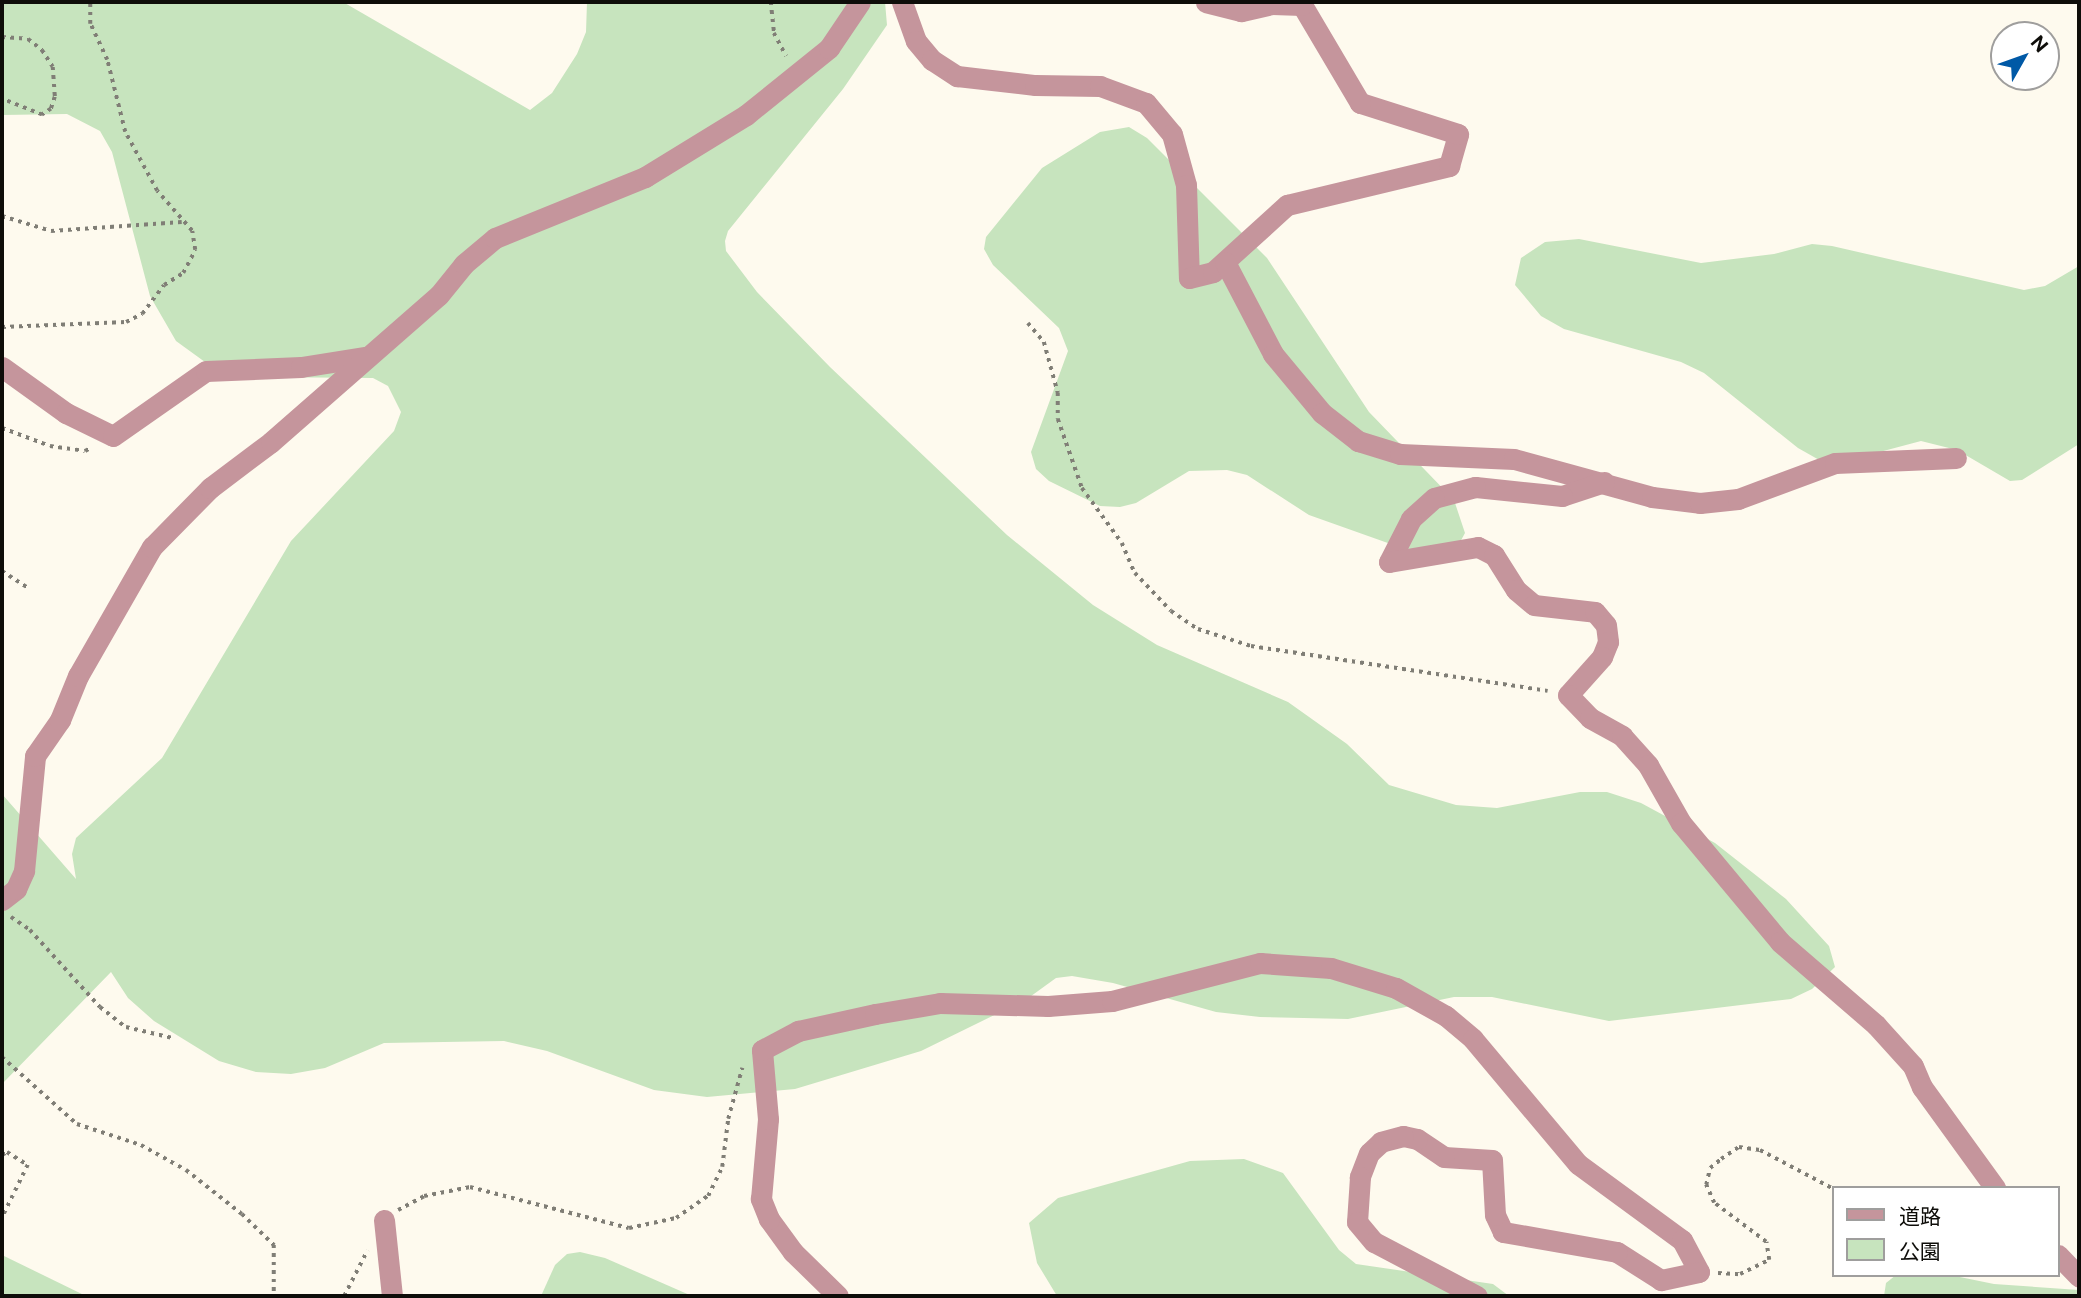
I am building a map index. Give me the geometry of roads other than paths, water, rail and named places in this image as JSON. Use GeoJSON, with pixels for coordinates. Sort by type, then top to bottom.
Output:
{"type":"FeatureCollection","features":[{"type":"Feature","properties":{"kind":"street"},"geometry":{"type":"LineString","coordinates":[[2,900],[16,889],[24,871],[35,756],[61,720],[78,676],[152,547],[210,488],[271,442],[389,335],[439,295],[464,264],[495,238],[645,177],[746,115],[829,48],[860,2]]}},
{"type":"Feature","properties":{"kind":"street"},"geometry":{"type":"LineString","coordinates":[[902,2],[916,41],[932,61],[957,76],[1035,85],[1100,86],[1146,103],[1172,134],[1186,185],[1189,278],[1213,272],[1287,205],[1449,166],[1458,134],[1360,103],[1302,5],[1272,4],[1241,10],[1206,2]]}},
{"type":"Feature","properties":{"kind":"street"},"geometry":{"type":"LineString","coordinates":[[1225,262],[1273,354],[1322,413],[1358,441],[1400,454],[1514,459],[1652,497],[1700,503],[1749,496],[1835,463],[1956,458]]}},
{"type":"Feature","properties":{"kind":"street"},"geometry":{"type":"LineString","coordinates":[[2,368],[66,413],[113,436],[206,372],[301,367],[365,357]]}},
{"type":"Feature","properties":{"kind":"street"},"geometry":{"type":"LineString","coordinates":[[1604,482],[1562,496],[1475,487],[1434,498],[1411,519],[1389,562],[1478,547],[1494,555],[1516,590],[1534,606],[1595,612],[1605,625],[1608,642],[1602,657],[1568,695],[1590,718],[1622,736],[1648,765],[1681,823],[1780,942],[1876,1025],[1913,1066],[1922,1087],[1994,1186]]}},
{"type":"Feature","properties":{"kind":"street"},"geometry":{"type":"LineString","coordinates":[[838,1296],[793,1252],[769,1219],[761,1199],[768,1119],[762,1050],[798,1031],[940,1003],[1048,1006],[1112,1001],[1260,963],[1331,968],[1396,988],[1446,1016],[1473,1039],[1578,1164],[1682,1240],[1699,1272],[1661,1280],[1617,1252],[1563,1239],[1523,1239],[1503,1232],[1495,1215],[1492,1160],[1444,1157],[1417,1139],[1403,1136],[1381,1142],[1369,1153],[1360,1177],[1357,1222],[1374,1242],[1399,1258],[1477,1296]]}},
{"type":"Feature","properties":{"kind":"street"},"geometry":{"type":"LineString","coordinates":[[384,1220],[392,1296]]}},
{"type":"Feature","properties":{"kind":"street"},"geometry":{"type":"LineString","coordinates":[[2060,1257],[2079,1277]]}}]}
